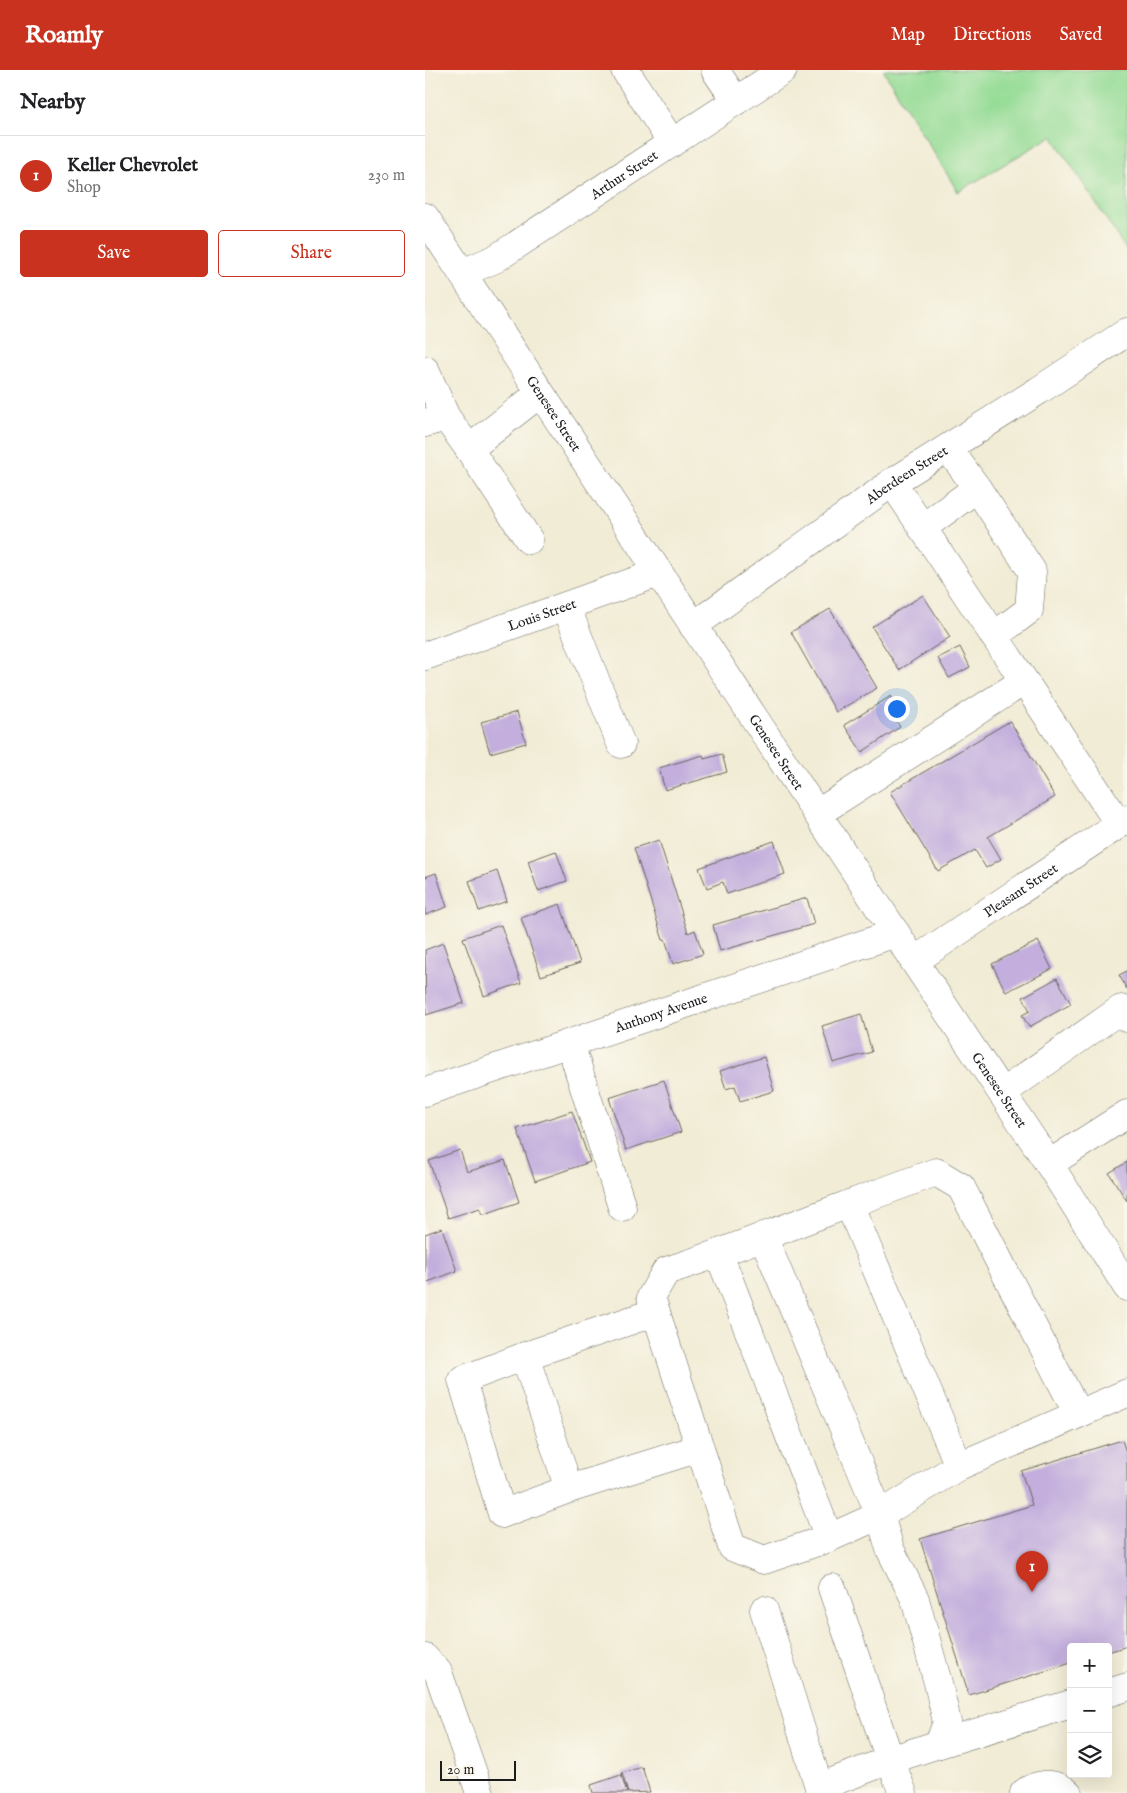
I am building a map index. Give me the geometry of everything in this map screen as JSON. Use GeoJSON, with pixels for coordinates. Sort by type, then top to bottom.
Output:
{"type":"FeatureCollection","features":[{"type":"Feature","properties":{"kind":"street"},"geometry":{"type":"LineString","coordinates":[[625,70],[672,143]]}},
{"type":"Feature","properties":{"kind":"street"},"geometry":{"type":"LineString","coordinates":[[715,70],[736,101]]}},
{"type":"Feature","properties":{"kind":"street","name":"Arthur Street"},"geometry":{"type":"LineString","coordinates":[[462,273],[495,259],[783,70]]}},
{"type":"Feature","properties":{"kind":"street","name":"Genesee Street"},"geometry":{"type":"LineString","coordinates":[[425,217],[1049,1164],[1127,1287]]}},
{"type":"Feature","properties":{"kind":"street","name":"Aberdeen Street"},"geometry":{"type":"LineString","coordinates":[[693,626],[893,482],[1127,332]]}},
{"type":"Feature","properties":{"kind":"street"},"geometry":{"type":"LineString","coordinates":[[425,370],[436,420],[469,449],[529,540]]}},
{"type":"Feature","properties":{"kind":"street"},"geometry":{"type":"LineString","coordinates":[[469,449],[540,394]]}},
{"type":"Feature","properties":{"kind":"street"},"geometry":{"type":"LineString","coordinates":[[948,448],[1032,571],[1029,610],[994,636]]}},
{"type":"Feature","properties":{"kind":"street"},"geometry":{"type":"LineString","coordinates":[[893,482],[1024,681],[1123,822]]}},
{"type":"Feature","properties":{"kind":"street"},"geometry":{"type":"LineString","coordinates":[[922,528],[977,488]]}},
{"type":"Feature","properties":{"kind":"street","name":"Louis Street"},"geometry":{"type":"LineString","coordinates":[[425,656],[659,573]]}},
{"type":"Feature","properties":{"kind":"street"},"geometry":{"type":"LineString","coordinates":[[566,606],[621,744]]}},
{"type":"Feature","properties":{"kind":"street"},"geometry":{"type":"LineString","coordinates":[[818,812],[1024,681]]}},
{"type":"Feature","properties":{"kind":"street","name":"Pleasant Street"},"geometry":{"type":"LineString","coordinates":[[914,961],[1123,822]]}},
{"type":"Feature","properties":{"kind":"street","name":"Anthony Avenue"},"geometry":{"type":"LineString","coordinates":[[425,1092],[896,933]]}},
{"type":"Feature","properties":{"kind":"street"},"geometry":{"type":"LineString","coordinates":[[1002,1093],[1121,1009],[1127,1018]]}},
{"type":"Feature","properties":{"kind":"street"},"geometry":{"type":"LineString","coordinates":[[570,1043],[622,1207]]}},
{"type":"Feature","properties":{"kind":"street"},"geometry":{"type":"LineString","coordinates":[[1049,1164],[1127,1114]]}},
{"type":"Feature","properties":{"kind":"street"},"geometry":{"type":"LineString","coordinates":[[1078,1414],[961,1187],[936,1172],[719,1254],[666,1271],[651,1297],[732,1547],[764,1560],[829,1538],[880,1515],[959,1466],[1078,1414],[1125,1400]]}},
{"type":"Feature","properties":{"kind":"street"},"geometry":{"type":"LineString","coordinates":[[849,1204],[959,1466]]}},
{"type":"Feature","properties":{"kind":"street"},"geometry":{"type":"LineString","coordinates":[[763,1236],[880,1515],[890,1549],[915,1599],[947,1722],[939,1744]]}},
{"type":"Feature","properties":{"kind":"street"},"geometry":{"type":"LineString","coordinates":[[719,1254],[829,1538]]}},
{"type":"Feature","properties":{"kind":"street"},"geometry":{"type":"LineString","coordinates":[[656,1312],[525,1356],[461,1380],[503,1514],[569,1489],[700,1448]]}},
{"type":"Feature","properties":{"kind":"street"},"geometry":{"type":"LineString","coordinates":[[525,1356],[569,1489]]}},
{"type":"Feature","properties":{"kind":"street"},"geometry":{"type":"LineString","coordinates":[[832,1588],[903,1793]]}},
{"type":"Feature","properties":{"kind":"street"},"geometry":{"type":"LineString","coordinates":[[764,1610],[819,1787],[890,1760],[1067,1705]]}},
{"type":"Feature","properties":{"kind":"street"},"geometry":{"type":"LineString","coordinates":[[425,1658],[438,1672],[480,1793]]}},
{"type":"Feature","properties":{"kind":"street"},"geometry":{"type":"LineString","coordinates":[[1112,1692],[1127,1687]]}},
{"type":"Feature","properties":{"kind":"street"},"geometry":{"type":"LineString","coordinates":[[1023,1793],[1035,1786],[1055,1785],[1068,1793]]}},
{"type":"Feature","properties":{"kind":"green space"},"geometry":{"type":"Polygon","coordinates":[[[883,70],[1127,70],[1127,251],[1052,136],[958,192],[883,70]]]}},
{"type":"Feature","properties":{"kind":"building"},"geometry":{"type":"Polygon","coordinates":[[[923,595],[950,637],[899,670],[872,627],[923,595]]]}},
{"type":"Feature","properties":{"kind":"building"},"geometry":{"type":"Polygon","coordinates":[[[830,609],[877,688],[836,712],[791,632],[830,609]]]}},
{"type":"Feature","properties":{"kind":"building"},"geometry":{"type":"Polygon","coordinates":[[[960,647],[970,667],[949,678],[938,658],[960,647]]]}},
{"type":"Feature","properties":{"kind":"building"},"geometry":{"type":"Polygon","coordinates":[[[891,696],[899,710],[892,714],[900,727],[862,752],[844,725],[891,696]]]}},
{"type":"Feature","properties":{"kind":"building"},"geometry":{"type":"Polygon","coordinates":[[[517,712],[526,743],[490,753],[481,722],[517,712]]]}},
{"type":"Feature","properties":{"kind":"building"},"geometry":{"type":"Polygon","coordinates":[[[1010,721],[1055,797],[988,837],[1001,859],[986,868],[975,850],[938,871],[890,792],[1010,721]]]}},
{"type":"Feature","properties":{"kind":"building"},"geometry":{"type":"Polygon","coordinates":[[[722,754],[727,772],[665,790],[659,768],[703,755],[704,759],[722,754]]]}},
{"type":"Feature","properties":{"kind":"building"},"geometry":{"type":"Polygon","coordinates":[[[659,840],[688,933],[695,930],[703,954],[673,964],[665,939],[663,940],[634,848],[659,840]]]}},
{"type":"Feature","properties":{"kind":"building"},"geometry":{"type":"Polygon","coordinates":[[[774,841],[785,874],[727,894],[723,882],[707,888],[699,868],[774,841]]]}},
{"type":"Feature","properties":{"kind":"building"},"geometry":{"type":"Polygon","coordinates":[[[556,851],[567,881],[538,891],[528,861],[556,851]]]}},
{"type":"Feature","properties":{"kind":"building"},"geometry":{"type":"Polygon","coordinates":[[[497,871],[507,901],[479,911],[469,881],[497,871]]]}},
{"type":"Feature","properties":{"kind":"building"},"geometry":{"type":"Polygon","coordinates":[[[436,873],[447,907],[425,915],[425,877],[436,873]]]}},
{"type":"Feature","properties":{"kind":"building"},"geometry":{"type":"Polygon","coordinates":[[[807,898],[814,924],[720,951],[713,925],[807,898]]]}},
{"type":"Feature","properties":{"kind":"building"},"geometry":{"type":"Polygon","coordinates":[[[560,904],[580,963],[541,976],[521,918],[560,904]]]}},
{"type":"Feature","properties":{"kind":"building"},"geometry":{"type":"Polygon","coordinates":[[[501,925],[521,983],[484,996],[463,938],[501,925]]]}},
{"type":"Feature","properties":{"kind":"building"},"geometry":{"type":"Polygon","coordinates":[[[1038,941],[1052,969],[1006,992],[992,964],[1038,941]]]}},
{"type":"Feature","properties":{"kind":"building"},"geometry":{"type":"Polygon","coordinates":[[[443,943],[464,1003],[426,1015],[425,950],[443,943]]]}},
{"type":"Feature","properties":{"kind":"building"},"geometry":{"type":"Polygon","coordinates":[[[1127,971],[1127,989],[1119,975],[1127,971]]]}},
{"type":"Feature","properties":{"kind":"building"},"geometry":{"type":"Polygon","coordinates":[[[1057,978],[1071,1004],[1029,1027],[1022,1015],[1030,1011],[1023,997],[1057,978]]]}},
{"type":"Feature","properties":{"kind":"building"},"geometry":{"type":"Polygon","coordinates":[[[861,1014],[872,1052],[833,1063],[822,1026],[861,1014]]]}},
{"type":"Feature","properties":{"kind":"building"},"geometry":{"type":"Polygon","coordinates":[[[764,1057],[774,1091],[740,1101],[735,1086],[726,1089],[720,1071],[764,1057]]]}},
{"type":"Feature","properties":{"kind":"building"},"geometry":{"type":"Polygon","coordinates":[[[664,1080],[681,1132],[626,1150],[609,1098],[664,1080]]]}},
{"type":"Feature","properties":{"kind":"building"},"geometry":{"type":"Polygon","coordinates":[[[572,1111],[590,1162],[535,1181],[517,1129],[572,1111]]]}},
{"type":"Feature","properties":{"kind":"building"},"geometry":{"type":"Polygon","coordinates":[[[460,1150],[467,1172],[505,1160],[519,1202],[482,1215],[480,1208],[448,1218],[429,1161],[460,1150]]]}},
{"type":"Feature","properties":{"kind":"building"},"geometry":{"type":"Polygon","coordinates":[[[1127,1162],[1127,1201],[1109,1173],[1127,1162]]]}},
{"type":"Feature","properties":{"kind":"building"},"geometry":{"type":"Polygon","coordinates":[[[442,1228],[457,1271],[425,1283],[425,1234],[442,1228]]]}},
{"type":"Feature","properties":{"kind":"building"},"geometry":{"type":"Polygon","coordinates":[[[1122,1440],[1127,1455],[1127,1646],[1112,1651],[1112,1643],[1067,1643],[1067,1664],[969,1695],[920,1539],[1032,1505],[1021,1471],[1122,1440]]]}},
{"type":"Feature","properties":{"kind":"building"},"geometry":{"type":"Polygon","coordinates":[[[642,1767],[650,1792],[628,1793],[622,1773],[642,1767]]]}},
{"type":"Feature","properties":{"kind":"building"},"geometry":{"type":"Polygon","coordinates":[[[621,1775],[627,1793],[593,1793],[591,1785],[621,1775]]]}},
{"type":"Feature","properties":{"kind":"place","name":"Keller Chevrolet"},"geometry":{"type":"Point","coordinates":[1032,1592]}}]}
